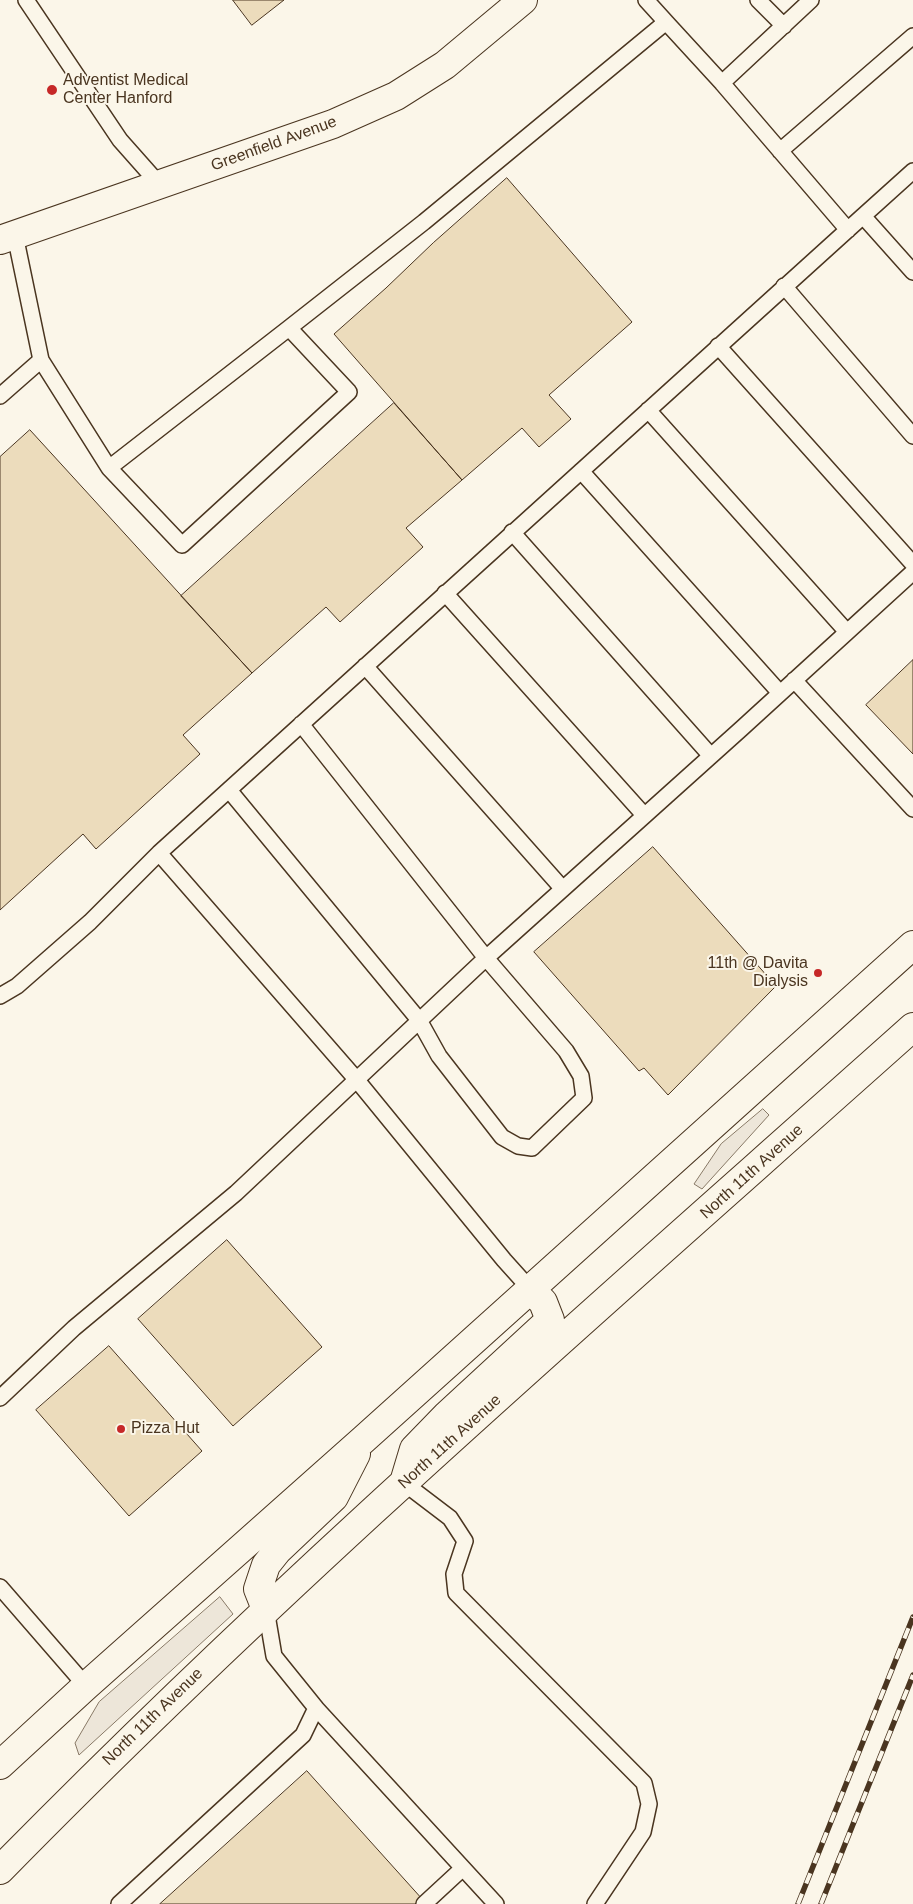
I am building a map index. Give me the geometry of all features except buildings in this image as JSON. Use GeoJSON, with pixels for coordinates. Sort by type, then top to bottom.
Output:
{"type":"FeatureCollection","features":[{"type":"Feature","properties":{"kind":"main road","name":"Greenfield Avenue"},"geometry":{"type":"LineString","coordinates":[[8,238],[332,124],[396,96],[445,65],[524,0]]}},
{"type":"Feature","properties":{"kind":"main road"},"geometry":{"type":"LineString","coordinates":[[0,1765],[913,945]]}},
{"type":"Feature","properties":{"kind":"main road","name":"North 11th Avenue"},"geometry":{"type":"LineString","coordinates":[[0,1870],[94,1774],[266,1609],[913,1027]]}},
{"type":"Feature","properties":{"kind":"main road"},"geometry":{"type":"LineString","coordinates":[[404,1483],[414,1449],[447,1415],[550,1320],[543,1302],[531,1290]]}},
{"type":"Feature","properties":{"kind":"main road"},"geometry":{"type":"LineString","coordinates":[[266,1609],[258,1589],[266,1565],[278,1550],[334,1497],[364,1440]]}},
{"type":"Feature","properties":{"kind":"lane"},"geometry":{"type":"LineString","coordinates":[[26,0],[120,140],[159,184]]}},
{"type":"Feature","properties":{"kind":"lane"},"geometry":{"type":"LineString","coordinates":[[646,0],[722,83],[848,230]]}},
{"type":"Feature","properties":{"kind":"lane"},"geometry":{"type":"LineString","coordinates":[[758,0],[784,26]]}},
{"type":"Feature","properties":{"kind":"lane"},"geometry":{"type":"LineString","coordinates":[[722,83],[811,0]]}},
{"type":"Feature","properties":{"kind":"lane"},"geometry":{"type":"LineString","coordinates":[[110,468],[424,222],[666,22]]}},
{"type":"Feature","properties":{"kind":"lane"},"geometry":{"type":"LineString","coordinates":[[780,151],[913,36]]}},
{"type":"Feature","properties":{"kind":"lane"},"geometry":{"type":"LineString","coordinates":[[0,996],[17,986],[90,922],[159,853],[913,171]]}},
{"type":"Feature","properties":{"kind":"lane"},"geometry":{"type":"LineString","coordinates":[[863,216],[913,272]]}},
{"type":"Feature","properties":{"kind":"lane"},"geometry":{"type":"LineString","coordinates":[[8,238],[41,360],[110,468],[182,545],[349,392],[289,328]]}},
{"type":"Feature","properties":{"kind":"lane"},"geometry":{"type":"LineString","coordinates":[[784,286],[913,436]]}},
{"type":"Feature","properties":{"kind":"lane"},"geometry":{"type":"LineString","coordinates":[[718,346],[913,564]]}},
{"type":"Feature","properties":{"kind":"lane"},"geometry":{"type":"LineString","coordinates":[[0,396],[41,360]]}},
{"type":"Feature","properties":{"kind":"lane"},"geometry":{"type":"LineString","coordinates":[[648,410],[847,632]]}},
{"type":"Feature","properties":{"kind":"lane"},"geometry":{"type":"LineString","coordinates":[[581,471],[780,693]]}},
{"type":"Feature","properties":{"kind":"lane"},"geometry":{"type":"LineString","coordinates":[[512,532],[711,756]]}},
{"type":"Feature","properties":{"kind":"lane"},"geometry":{"type":"LineString","coordinates":[[2,1391],[89,1315],[236,1193],[562,888],[711,756],[913,572]]}},
{"type":"Feature","properties":{"kind":"lane"},"geometry":{"type":"LineString","coordinates":[[445,594],[644,815]]}},
{"type":"Feature","properties":{"kind":"lane"},"geometry":{"type":"LineString","coordinates":[[365,666],[562,888]]}},
{"type":"Feature","properties":{"kind":"lane"},"geometry":{"type":"LineString","coordinates":[[794,680],[913,809]]}},
{"type":"Feature","properties":{"kind":"lane"},"geometry":{"type":"LineString","coordinates":[[229,790],[419,1020],[439,1056],[502,1137],[518,1146],[532,1148],[584,1098],[581,1076],[566,1051],[486,958],[301,724]]}},
{"type":"Feature","properties":{"kind":"lane"},"geometry":{"type":"LineString","coordinates":[[159,853],[356,1079],[504,1260],[531,1290]]}},
{"type":"Feature","properties":{"kind":"lane"},"geometry":{"type":"LineString","coordinates":[[404,1483],[450,1518],[465,1541],[454,1574],[456,1594],[644,1783],[650,1804],[643,1832],[595,1904]]}},
{"type":"Feature","properties":{"kind":"lane"},"geometry":{"type":"LineString","coordinates":[[0,1587],[86,1686]]}},
{"type":"Feature","properties":{"kind":"lane"},"geometry":{"type":"LineString","coordinates":[[266,1609],[274,1656],[316,1708],[496,1904]]}},
{"type":"Feature","properties":{"kind":"lane"},"geometry":{"type":"LineString","coordinates":[[119,1904],[303,1734],[316,1708]]}},
{"type":"Feature","properties":{"kind":"lane"},"geometry":{"type":"LineString","coordinates":[[424,1904],[463,1868]]}},
{"type":"Feature","properties":{"kind":"shaded area"},"geometry":{"type":"Polygon","coordinates":[[[763,1109],[769,1115],[702,1189],[694,1184],[721,1144],[763,1109]]]}},
{"type":"Feature","properties":{"kind":"shaded area"},"geometry":{"type":"Polygon","coordinates":[[[220,1597],[233,1614],[79,1755],[75,1743],[99,1702],[220,1597]]]}},
{"type":"Feature","properties":{"kind":"railway"},"geometry":{"type":"LineString","coordinates":[[798,1904],[913,1617]]}},
{"type":"Feature","properties":{"kind":"railway"},"geometry":{"type":"LineString","coordinates":[[821,1904],[913,1675]]}},
{"type":"Feature","properties":{"kind":"place","name":"Adventist Medical Center Hanford"},"geometry":{"type":"Point","coordinates":[52,90]}},
{"type":"Feature","properties":{"kind":"place","name":"11th @ Davita Dialysis"},"geometry":{"type":"Point","coordinates":[818,973]}},
{"type":"Feature","properties":{"kind":"place","name":"Pizza Hut"},"geometry":{"type":"Point","coordinates":[121,1429]}}]}
